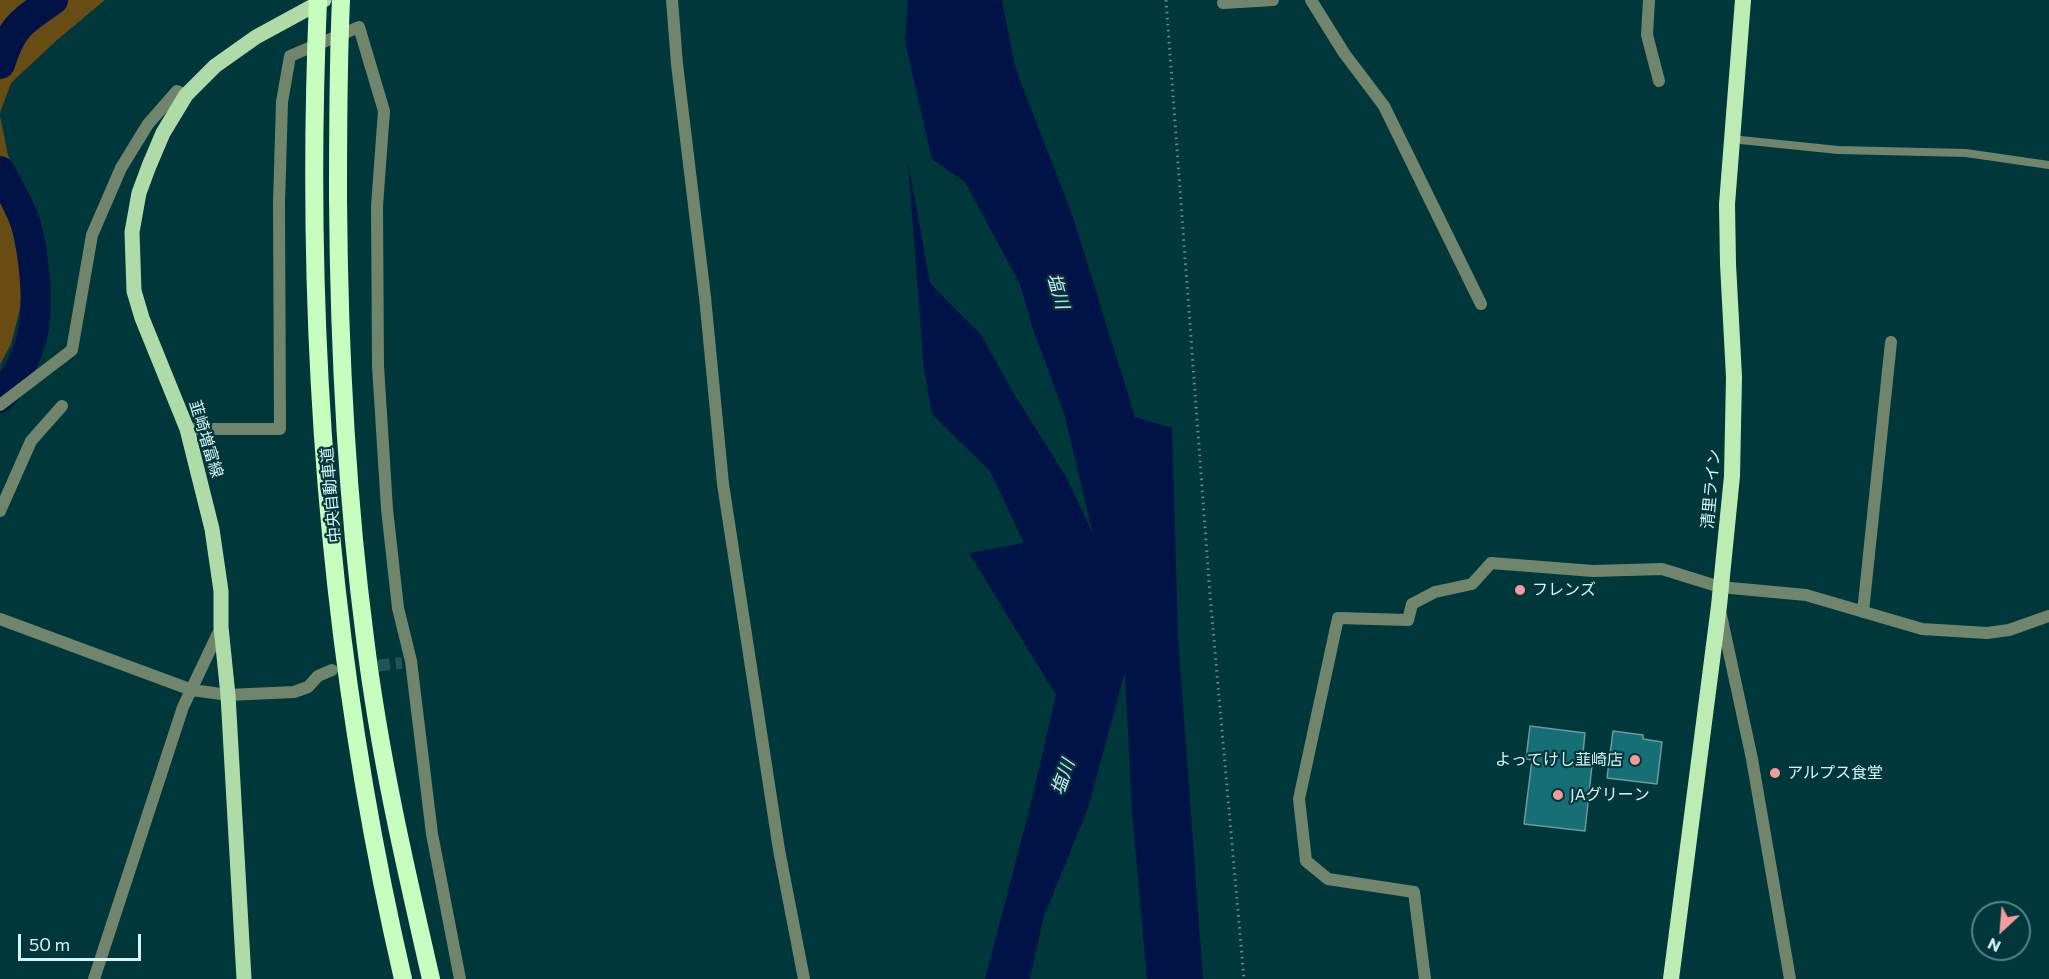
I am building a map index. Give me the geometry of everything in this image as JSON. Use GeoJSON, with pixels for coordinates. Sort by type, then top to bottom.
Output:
{"type":"FeatureCollection","features":[{"type":"Feature","properties":{"kind":"highway","name":"中央自動車道"},"geometry":{"type":"LineString","coordinates":[[318,0],[314,167],[315,266],[333,544],[343,642],[357,736],[374,837],[403,979]]}},
{"type":"Feature","properties":{"kind":"highway","name":"中央自動車道"},"geometry":{"type":"LineString","coordinates":[[341,0],[338,266],[345,442],[364,639],[403,859],[431,979]]}},
{"type":"Feature","properties":{"kind":"highway","name":"清里ライン"},"geometry":{"type":"LineString","coordinates":[[1671,979],[1719,606],[1733,455],[1734,377],[1727,204],[1743,0]]}},
{"type":"Feature","properties":{"kind":"main road","name":"韮崎増富線"},"geometry":{"type":"LineString","coordinates":[[244,979],[228,695],[221,627],[221,591],[212,529],[187,429],[142,318],[134,291],[132,232],[139,193],[149,166],[163,133],[186,95],[215,66],[256,37],[324,0]]}},
{"type":"Feature","properties":{"kind":"street"},"geometry":{"type":"LineString","coordinates":[[672,0],[723,484],[779,850],[804,979]]}},
{"type":"Feature","properties":{"kind":"street"},"geometry":{"type":"LineString","coordinates":[[1222,3],[1273,0]]}},
{"type":"Feature","properties":{"kind":"street"},"geometry":{"type":"LineString","coordinates":[[1311,0],[1344,53],[1384,106],[1481,304]]}},
{"type":"Feature","properties":{"kind":"street"},"geometry":{"type":"LineString","coordinates":[[1649,0],[1647,35],[1659,81]]}},
{"type":"Feature","properties":{"kind":"street"},"geometry":{"type":"LineString","coordinates":[[187,429],[280,429],[279,203],[282,102],[290,56],[359,27],[384,111],[376,206],[378,366],[387,508],[398,608],[432,834],[460,979]]}},
{"type":"Feature","properties":{"kind":"street"},"geometry":{"type":"LineString","coordinates":[[0,405],[72,350],[92,235],[121,168],[148,124],[177,91],[186,95]]}},
{"type":"Feature","properties":{"kind":"street"},"geometry":{"type":"LineString","coordinates":[[1863,612],[1891,342]]}},
{"type":"Feature","properties":{"kind":"street"},"geometry":{"type":"LineString","coordinates":[[0,511],[31,441],[62,406]]}},
{"type":"Feature","properties":{"kind":"street"},"geometry":{"type":"LineString","coordinates":[[1425,979],[1414,892],[1328,879],[1306,861],[1299,799],[1338,618],[1408,620],[1412,604],[1435,592],[1472,584],[1491,562],[1593,571],[1662,569],[1720,587],[1806,595],[1922,629],[1987,633],[2009,630],[2049,616]]}},
{"type":"Feature","properties":{"kind":"street"},"geometry":{"type":"LineString","coordinates":[[1719,606],[1752,759],[1790,979]]}},
{"type":"Feature","properties":{"kind":"street"},"geometry":{"type":"LineString","coordinates":[[0,619],[192,690],[228,695],[294,692],[308,687],[318,676],[332,670]]}},
{"type":"Feature","properties":{"kind":"street"},"geometry":{"type":"LineString","coordinates":[[94,979],[183,707],[221,627]]}},
{"type":"Feature","properties":{"kind":"lane"},"geometry":{"type":"LineString","coordinates":[[1731,140],[1838,150],[1966,153],[2049,165]]}},
{"type":"Feature","properties":{"kind":"path"},"geometry":{"type":"LineString","coordinates":[[1166,0],[1210,595],[1244,979]]}},
{"type":"Feature","properties":{"kind":"shaded area"},"geometry":{"type":"Polygon","coordinates":[[[0,0],[105,0],[11,83],[0,113],[0,0]]]}},
{"type":"Feature","properties":{"kind":"shaded area"},"geometry":{"type":"Polygon","coordinates":[[[0,116],[8,155],[19,185],[24,279],[11,344],[0,365],[0,116]]]}},
{"type":"Feature","properties":{"kind":"water","name":"塩川"},"geometry":{"type":"Polygon","coordinates":[[[908,0],[1002,0],[1015,67],[1073,217],[1135,417],[1172,428],[1178,637],[1203,979],[1147,979],[1132,811],[1125,672],[1088,808],[1044,916],[1030,979],[985,979],[1031,803],[1056,695],[969,553],[1024,543],[990,471],[932,414],[924,369],[908,162],[930,283],[982,336],[1011,389],[1066,477],[1093,534],[1064,413],[1033,329],[1020,284],[965,182],[932,159],[905,42],[908,0]]]}},
{"type":"Feature","properties":{"kind":"building","name":"JAグリーン"},"geometry":{"type":"Polygon","coordinates":[[[1530,726],[1585,733],[1582,763],[1592,765],[1585,831],[1524,824],[1532,760],[1526,759],[1530,726]]]}},
{"type":"Feature","properties":{"kind":"building","name":"よってけし韮崎店"},"geometry":{"type":"Polygon","coordinates":[[[1613,731],[1643,735],[1643,739],[1662,742],[1657,784],[1607,778],[1613,731]]]}},
{"type":"Feature","properties":{"kind":"waterway"},"geometry":{"type":"LineString","coordinates":[[0,64],[4,51],[19,26],[53,0]]}},
{"type":"Feature","properties":{"kind":"waterway"},"geometry":{"type":"LineString","coordinates":[[0,171],[24,218],[31,250],[36,293],[35,320],[29,348],[16,376],[0,398]]}},
{"type":"Feature","properties":{"kind":"tunnel"},"geometry":{"type":"LineString","coordinates":[[342,669],[402,663]]}},
{"type":"Feature","properties":{"kind":"place","name":"フレンズ"},"geometry":{"type":"Point","coordinates":[1520,590]}},
{"type":"Feature","properties":{"kind":"place","name":"よってけし韮崎店"},"geometry":{"type":"Point","coordinates":[1635,760]}},
{"type":"Feature","properties":{"kind":"place","name":"アルプス食堂"},"geometry":{"type":"Point","coordinates":[1775,773]}},
{"type":"Feature","properties":{"kind":"place","name":"JAグリーン"},"geometry":{"type":"Point","coordinates":[1558,795]}}]}
